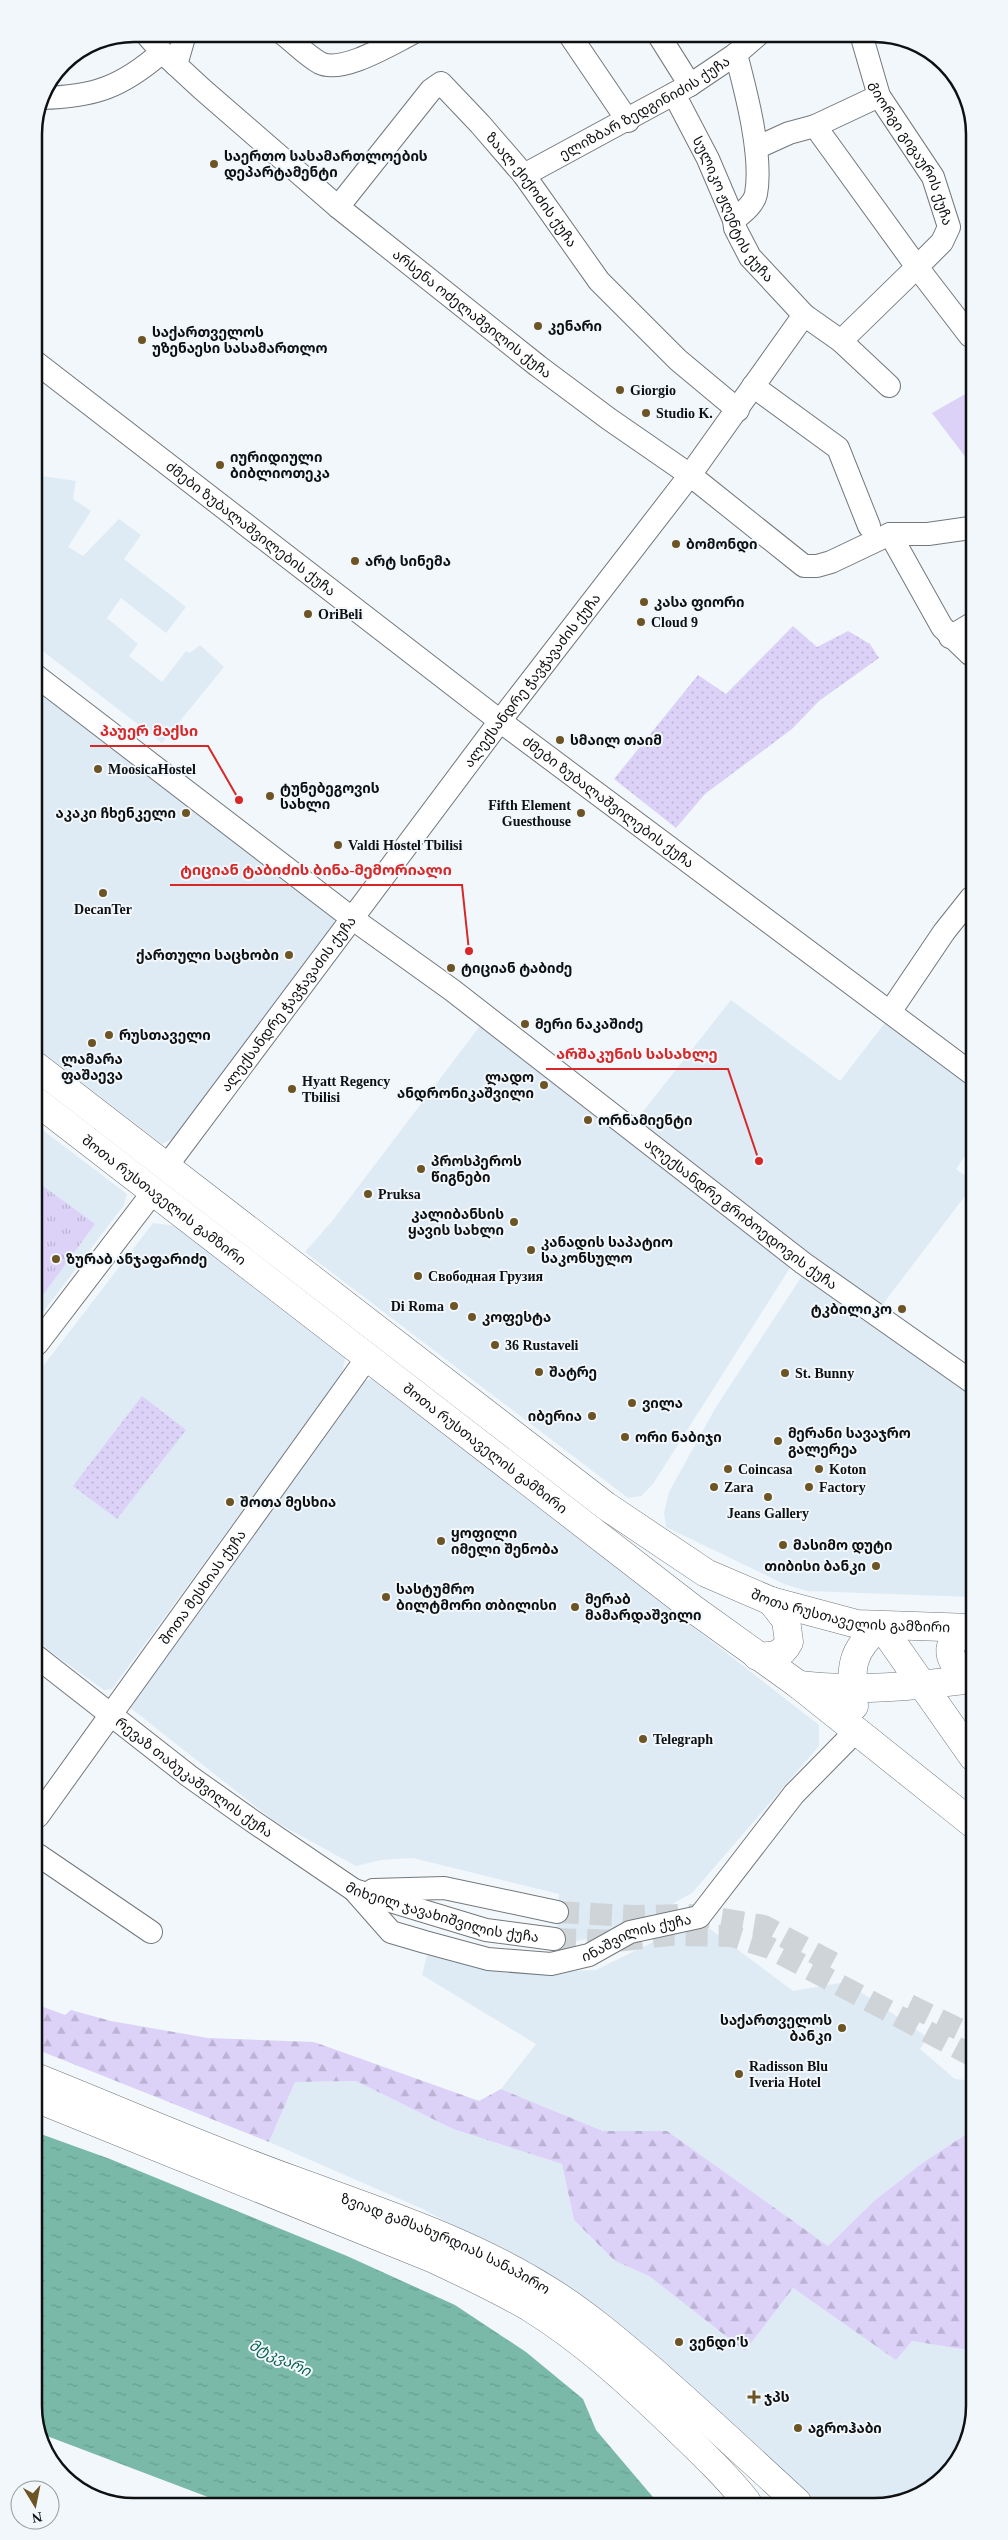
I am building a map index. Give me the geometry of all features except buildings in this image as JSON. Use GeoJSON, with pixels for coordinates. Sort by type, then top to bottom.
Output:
{"type":"FeatureCollection","features":[{"type":"Feature","properties":{"kind":"main road","name":"შოთა რუსთაველის გამზირი"},"geometry":{"type":"LineString","coordinates":[[43,1071],[606,1506],[706,1573],[771,1602],[856,1624],[966,1628]]}},
{"type":"Feature","properties":{"kind":"main road","name":"შოთა რუსთაველის გამზირი"},"geometry":{"type":"LineString","coordinates":[[43,1106],[367,1358],[758,1656],[799,1685],[966,1818]]}},
{"type":"Feature","properties":{"kind":"main road"},"geometry":{"type":"LineString","coordinates":[[758,1656],[775,1656],[782,1652],[789,1642],[786,1620],[771,1602]]}},
{"type":"Feature","properties":{"kind":"main road"},"geometry":{"type":"LineString","coordinates":[[856,1731],[852,1666],[857,1649],[866,1638],[881,1626],[966,1748]]}},
{"type":"Feature","properties":{"kind":"main road"},"geometry":{"type":"LineString","coordinates":[[966,1630],[960,1633],[953,1641],[950,1649],[951,1658],[960,1671],[966,1675]]}},
{"type":"Feature","properties":{"kind":"main road"},"geometry":{"type":"LineString","coordinates":[[799,1685],[852,1689],[924,1685],[966,1680]]}},
{"type":"Feature","properties":{"kind":"main road","name":"ზვიად გამსახურდიას სანაპირო"},"geometry":{"type":"LineString","coordinates":[[42,2080],[292,2180],[376,2208],[432,2231],[516,2271],[573,2306],[616,2340],[696,2409],[793,2498]]}},
{"type":"Feature","properties":{"kind":"main road","name":"ზვიად გამსახურდიას სანაპირო"},"geometry":{"type":"LineString","coordinates":[[42,2101],[434,2259],[477,2279],[529,2307],[608,2365],[745,2496]]}},
{"type":"Feature","properties":{"kind":"street","name":"არსენა ოძელაშვილის ქუჩა"},"geometry":{"type":"LineString","coordinates":[[154,42],[169,58],[338,207],[538,366],[609,419],[690,475],[804,566],[817,566],[890,534]]}},
{"type":"Feature","properties":{"kind":"street"},"geometry":{"type":"LineString","coordinates":[[50,98],[79,97],[116,84],[169,58],[179,42]]}},
{"type":"Feature","properties":{"kind":"street"},"geometry":{"type":"LineString","coordinates":[[293,42],[320,63],[333,67],[374,43]]}},
{"type":"Feature","properties":{"kind":"street"},"geometry":{"type":"LineString","coordinates":[[575,43],[628,121]]}},
{"type":"Feature","properties":{"kind":"street","name":"სულიკო ჟღენტის ქუჩა"},"geometry":{"type":"LineString","coordinates":[[662,43],[734,220],[735,228],[750,258],[804,315]]}},
{"type":"Feature","properties":{"kind":"street","name":"ელიზბარ ზედგინიძის ქუჩა"},"geometry":{"type":"LineString","coordinates":[[524,175],[628,121],[682,90],[736,54],[749,43]]}},
{"type":"Feature","properties":{"kind":"street","name":"გიორგი გიგაურის ქუჩა"},"geometry":{"type":"LineString","coordinates":[[864,43],[879,96],[932,177],[949,227],[942,242],[917,267]]}},
{"type":"Feature","properties":{"kind":"street"},"geometry":{"type":"LineString","coordinates":[[734,220],[747,209],[756,196],[756,148],[736,54]]}},
{"type":"Feature","properties":{"kind":"street","name":"ზაალ ქიქოძის ქუჩა"},"geometry":{"type":"LineString","coordinates":[[338,207],[430,90],[441,83],[524,175],[599,281],[678,360],[738,410]]}},
{"type":"Feature","properties":{"kind":"street"},"geometry":{"type":"LineString","coordinates":[[756,148],[789,134],[815,126],[879,96]]}},
{"type":"Feature","properties":{"kind":"street"},"geometry":{"type":"LineString","coordinates":[[815,126],[917,267],[966,331]]}},
{"type":"Feature","properties":{"kind":"street"},"geometry":{"type":"LineString","coordinates":[[841,342],[917,267]]}},
{"type":"Feature","properties":{"kind":"street"},"geometry":{"type":"LineString","coordinates":[[804,315],[841,342],[890,386]]}},
{"type":"Feature","properties":{"kind":"street","name":"ალექსანდრე ჭავჭავაძის ქუჩა"},"geometry":{"type":"LineString","coordinates":[[166,1167],[500,721],[690,475],[804,315]]}},
{"type":"Feature","properties":{"kind":"street","name":"ძმები ზუბალაშვილების ქუჩა"},"geometry":{"type":"LineString","coordinates":[[43,368],[500,721],[966,1069]]}},
{"type":"Feature","properties":{"kind":"street"},"geometry":{"type":"LineString","coordinates":[[753,386],[838,448],[869,526]]}},
{"type":"Feature","properties":{"kind":"street"},"geometry":{"type":"LineString","coordinates":[[966,529],[928,534],[890,534],[942,627],[950,637],[966,651]]}},
{"type":"Feature","properties":{"kind":"street"},"geometry":{"type":"LineString","coordinates":[[950,637],[966,627]]}},
{"type":"Feature","properties":{"kind":"street","name":"ალექსანდრე გრიბოედოვის ქუჩა"},"geometry":{"type":"LineString","coordinates":[[43,681],[353,919],[452,990],[803,1264],[966,1378]]}},
{"type":"Feature","properties":{"kind":"street"},"geometry":{"type":"LineString","coordinates":[[890,1012],[944,932],[966,904]]}},
{"type":"Feature","properties":{"kind":"street"},"geometry":{"type":"LineString","coordinates":[[42,1337],[154,1191]]}},
{"type":"Feature","properties":{"kind":"street","name":"შოთა მესხიას ქუჩა"},"geometry":{"type":"LineString","coordinates":[[42,1810],[367,1358]]}},
{"type":"Feature","properties":{"kind":"street","name":"რევაზ თაბუკაშვილის ქუჩა"},"geometry":{"type":"LineString","coordinates":[[42,1661],[235,1809],[354,1890]]}},
{"type":"Feature","properties":{"kind":"street","name":"ინაშვილის ქუჩა"},"geometry":{"type":"LineString","coordinates":[[354,1890],[391,1932],[488,1960],[551,1964],[589,1955],[630,1932],[699,1917],[794,1794],[856,1731]]}},
{"type":"Feature","properties":{"kind":"street"},"geometry":{"type":"LineString","coordinates":[[42,1858],[151,1932]]}},
{"type":"Feature","properties":{"kind":"street","name":"მიხეილ ჯავახიშვილის ქუჩა"},"geometry":{"type":"LineString","coordinates":[[354,1890],[444,1888],[557,1912]]}},
{"type":"Feature","properties":{"kind":"street","name":"მიხეილ ჯავახიშვილის ქუჩა"},"geometry":{"type":"LineString","coordinates":[[354,1890],[486,1930],[554,1939]]}},
{"type":"Feature","properties":{"kind":"shaded area"},"geometry":{"type":"Polygon","coordinates":[[[43,476],[76,481],[73,499],[91,511],[68,547],[83,556],[119,519],[141,535],[124,559],[186,607],[166,633],[121,598],[107,618],[138,644],[129,656],[162,682],[186,651],[190,653],[200,645],[224,667],[162,743],[43,651],[43,476]]]}},
{"type":"Feature","properties":{"kind":"shaded area"},"geometry":{"type":"Polygon","coordinates":[[[43,690],[334,918],[334,925],[172,1139],[162,1144],[43,1052],[43,690]]]}},
{"type":"Feature","properties":{"kind":"shaded area"},"geometry":{"type":"Polygon","coordinates":[[[731,1000],[840,1081],[888,1019],[966,1078],[966,1154],[956,1169],[966,1176],[966,1195],[880,1308],[634,1123],[731,1000]]]}},
{"type":"Feature","properties":{"kind":"shaded area"},"geometry":{"type":"Polygon","coordinates":[[[483,1022],[793,1263],[653,1484],[641,1496],[628,1498],[305,1252],[333,1220],[483,1022]]]}},
{"type":"Feature","properties":{"kind":"shaded area"},"geometry":{"type":"Polygon","coordinates":[[[43,1130],[127,1194],[124,1205],[42,1313],[43,1130]]]}},
{"type":"Feature","properties":{"kind":"shaded area"},"geometry":{"type":"Polygon","coordinates":[[[153,1223],[176,1226],[345,1358],[342,1374],[112,1689],[104,1690],[42,1646],[42,1367],[153,1223]]]}},
{"type":"Feature","properties":{"kind":"shaded area"},"geometry":{"type":"Polygon","coordinates":[[[802,1276],[966,1391],[966,1597],[807,1591],[784,1584],[666,1527],[664,1513],[669,1492],[716,1407],[802,1276]]]}},
{"type":"Feature","properties":{"kind":"shaded area"},"geometry":{"type":"Polygon","coordinates":[[[373,1378],[819,1725],[819,1746],[692,1893],[622,1932],[556,1945],[559,1894],[413,1858],[381,1860],[356,1866],[274,1821],[128,1706],[362,1382],[373,1378]]]}},
{"type":"Feature","properties":{"kind":"shaded area"},"geometry":{"type":"Polygon","coordinates":[[[698,1920],[793,1991],[846,1982],[927,2037],[920,2049],[955,2079],[966,2080],[966,2134],[921,2164],[874,2201],[828,2246],[667,2131],[603,2131],[501,2089],[536,2044],[422,1975],[427,1955],[520,1973],[596,1970],[698,1920]]]}},
{"type":"Feature","properties":{"kind":"shaded area"},"geometry":{"type":"Polygon","coordinates":[[[356,2081],[453,2129],[562,2164],[574,2220],[615,2261],[649,2276],[745,2351],[793,2288],[896,2359],[912,2341],[966,2350],[965,2417],[961,2435],[956,2446],[946,2461],[929,2478],[903,2493],[873,2498],[805,2498],[557,2283],[423,2209],[269,2142],[295,2082],[356,2081]]]}},
{"type":"Feature","properties":{"kind":"green space"},"geometry":{"type":"Polygon","coordinates":[[[966,394],[966,458],[932,413],[966,394]]]}},
{"type":"Feature","properties":{"kind":"green space"},"geometry":{"type":"Polygon","coordinates":[[[793,626],[817,647],[848,631],[870,644],[879,658],[819,701],[792,729],[705,794],[676,828],[614,779],[698,675],[726,694],[793,626]]]}},
{"type":"Feature","properties":{"kind":"green space"},"geometry":{"type":"Polygon","coordinates":[[[43,1186],[95,1224],[42,1296],[43,1186]]]}},
{"type":"Feature","properties":{"kind":"green space"},"geometry":{"type":"Polygon","coordinates":[[[142,1396],[186,1430],[117,1519],[73,1486],[142,1396]]]}},
{"type":"Feature","properties":{"kind":"green space"},"geometry":{"type":"Polygon","coordinates":[[[42,2007],[65,2015],[71,2010],[111,2021],[208,2038],[314,2042],[479,2101],[501,2089],[603,2131],[667,2131],[828,2246],[874,2201],[921,2164],[966,2134],[966,2350],[912,2341],[896,2360],[793,2288],[745,2351],[649,2276],[615,2261],[574,2220],[562,2164],[453,2129],[356,2081],[295,2082],[269,2142],[42,2052],[42,2007]]]}},
{"type":"Feature","properties":{"kind":"water","name":"მტკვარი"},"geometry":{"type":"Polygon","coordinates":[[[42,2134],[110,2159],[347,2256],[455,2305],[526,2352],[583,2399],[596,2430],[654,2498],[208,2497],[47,2435],[42,2405],[42,2134]]]}},
{"type":"Feature","properties":{"kind":"tunnel"},"geometry":{"type":"LineString","coordinates":[[557,1912],[633,1916],[698,1915],[764,1926],[835,1964]]}},
{"type":"Feature","properties":{"kind":"tunnel"},"geometry":{"type":"LineString","coordinates":[[554,1939],[617,1941],[669,1935],[732,1936],[770,1948],[966,2052]]}},
{"type":"Feature","properties":{"kind":"tunnel"},"geometry":{"type":"LineString","coordinates":[[909,2005],[966,2033]]}},
{"type":"Feature","properties":{"kind":"place","name":"საერთო სასამართლოების დეპარტამენტი"},"geometry":{"type":"Point","coordinates":[214,164]}},
{"type":"Feature","properties":{"kind":"place","name":"კენარი"},"geometry":{"type":"Point","coordinates":[538,326]}},
{"type":"Feature","properties":{"kind":"place","name":"საქართველოს უზენაესი სასამართლო"},"geometry":{"type":"Point","coordinates":[142,340]}},
{"type":"Feature","properties":{"kind":"place","name":"Giorgio"},"geometry":{"type":"Point","coordinates":[620,390]}},
{"type":"Feature","properties":{"kind":"place","name":"Studio K."},"geometry":{"type":"Point","coordinates":[646,413]}},
{"type":"Feature","properties":{"kind":"place","name":"იურიდიული ბიბლიოთეკა"},"geometry":{"type":"Point","coordinates":[220,465]}},
{"type":"Feature","properties":{"kind":"place","name":"ბომონდი"},"geometry":{"type":"Point","coordinates":[676,544]}},
{"type":"Feature","properties":{"kind":"place","name":"არტ სინემა"},"geometry":{"type":"Point","coordinates":[355,561]}},
{"type":"Feature","properties":{"kind":"place","name":"კასა ფიორი"},"geometry":{"type":"Point","coordinates":[644,602]}},
{"type":"Feature","properties":{"kind":"place","name":"OriBeli"},"geometry":{"type":"Point","coordinates":[308,614]}},
{"type":"Feature","properties":{"kind":"place","name":"Cloud 9"},"geometry":{"type":"Point","coordinates":[641,622]}},
{"type":"Feature","properties":{"kind":"place","name":"სმაილ თაიმ"},"geometry":{"type":"Point","coordinates":[560,740]}},
{"type":"Feature","properties":{"kind":"place","name":"MoosicaHostel"},"geometry":{"type":"Point","coordinates":[98,769]}},
{"type":"Feature","properties":{"kind":"place","name":"ტუნებეგოვის სახლი"},"geometry":{"type":"Point","coordinates":[270,796]}},
{"type":"Feature","properties":{"kind":"place","name":"პაუერ მაქსი"},"geometry":{"type":"Point","coordinates":[239,800]}},
{"type":"Feature","properties":{"kind":"place","name":"აკაკი ჩხენკელი"},"geometry":{"type":"Point","coordinates":[186,813]}},
{"type":"Feature","properties":{"kind":"place","name":"Fifth Element Guesthouse"},"geometry":{"type":"Point","coordinates":[581,813]}},
{"type":"Feature","properties":{"kind":"place","name":"Valdi Hostel Tbilisi"},"geometry":{"type":"Point","coordinates":[338,845]}},
{"type":"Feature","properties":{"kind":"place","name":"DecanTer"},"geometry":{"type":"Point","coordinates":[103,893]}},
{"type":"Feature","properties":{"kind":"place","name":"ტიციან ტაბიძის ბინა-მემორიალი"},"geometry":{"type":"Point","coordinates":[469,951]}},
{"type":"Feature","properties":{"kind":"place","name":"ქართული საცხობი"},"geometry":{"type":"Point","coordinates":[289,955]}},
{"type":"Feature","properties":{"kind":"place","name":"ტიციან ტაბიძე"},"geometry":{"type":"Point","coordinates":[451,968]}},
{"type":"Feature","properties":{"kind":"place","name":"მერი ნაკაშიძე"},"geometry":{"type":"Point","coordinates":[525,1024]}},
{"type":"Feature","properties":{"kind":"place","name":"რუსთაველი"},"geometry":{"type":"Point","coordinates":[109,1035]}},
{"type":"Feature","properties":{"kind":"place","name":"ლამარა ფაშაევა"},"geometry":{"type":"Point","coordinates":[92,1043]}},
{"type":"Feature","properties":{"kind":"place","name":"ლადო ანდრონიკაშვილი"},"geometry":{"type":"Point","coordinates":[544,1085]}},
{"type":"Feature","properties":{"kind":"place","name":"Hyatt Regency Tbilisi"},"geometry":{"type":"Point","coordinates":[292,1089]}},
{"type":"Feature","properties":{"kind":"place","name":"ორნამიენტი"},"geometry":{"type":"Point","coordinates":[588,1120]}},
{"type":"Feature","properties":{"kind":"place","name":"არშაკუნის სასახლე"},"geometry":{"type":"Point","coordinates":[759,1161]}},
{"type":"Feature","properties":{"kind":"place","name":"პროსპეროს წიგნები"},"geometry":{"type":"Point","coordinates":[421,1169]}},
{"type":"Feature","properties":{"kind":"place","name":"Pruksa"},"geometry":{"type":"Point","coordinates":[368,1194]}},
{"type":"Feature","properties":{"kind":"place","name":"კალიბანსის ყავის სახლი"},"geometry":{"type":"Point","coordinates":[514,1222]}},
{"type":"Feature","properties":{"kind":"place","name":"კანადის საპატიო საკონსულო"},"geometry":{"type":"Point","coordinates":[531,1250]}},
{"type":"Feature","properties":{"kind":"place","name":"ზურაბ ანჯაფარიძე"},"geometry":{"type":"Point","coordinates":[56,1259]}},
{"type":"Feature","properties":{"kind":"place","name":"Свободная Грузия"},"geometry":{"type":"Point","coordinates":[418,1276]}},
{"type":"Feature","properties":{"kind":"place","name":"Di Roma"},"geometry":{"type":"Point","coordinates":[454,1306]}},
{"type":"Feature","properties":{"kind":"place","name":"ტკბილიკო"},"geometry":{"type":"Point","coordinates":[902,1309]}},
{"type":"Feature","properties":{"kind":"place","name":"კოფესტა"},"geometry":{"type":"Point","coordinates":[472,1317]}},
{"type":"Feature","properties":{"kind":"place","name":"36 Rustaveli"},"geometry":{"type":"Point","coordinates":[495,1345]}},
{"type":"Feature","properties":{"kind":"place","name":"შატრე"},"geometry":{"type":"Point","coordinates":[539,1372]}},
{"type":"Feature","properties":{"kind":"place","name":"St. Bunny"},"geometry":{"type":"Point","coordinates":[785,1373]}},
{"type":"Feature","properties":{"kind":"place","name":"ვილა"},"geometry":{"type":"Point","coordinates":[632,1403]}},
{"type":"Feature","properties":{"kind":"place","name":"იბერია"},"geometry":{"type":"Point","coordinates":[592,1416]}},
{"type":"Feature","properties":{"kind":"place","name":"ორი ნაბიჯი"},"geometry":{"type":"Point","coordinates":[625,1437]}},
{"type":"Feature","properties":{"kind":"place","name":"მერანი სავაჯრო გალერეა"},"geometry":{"type":"Point","coordinates":[778,1441]}},
{"type":"Feature","properties":{"kind":"place","name":"Coincasa"},"geometry":{"type":"Point","coordinates":[728,1469]}},
{"type":"Feature","properties":{"kind":"place","name":"Koton"},"geometry":{"type":"Point","coordinates":[819,1469]}},
{"type":"Feature","properties":{"kind":"place","name":"Zara"},"geometry":{"type":"Point","coordinates":[714,1487]}},
{"type":"Feature","properties":{"kind":"place","name":"Factory"},"geometry":{"type":"Point","coordinates":[809,1487]}},
{"type":"Feature","properties":{"kind":"place","name":"Jeans Gallery"},"geometry":{"type":"Point","coordinates":[768,1497]}},
{"type":"Feature","properties":{"kind":"place","name":"შოთა მესხია"},"geometry":{"type":"Point","coordinates":[230,1502]}},
{"type":"Feature","properties":{"kind":"place","name":"ყოფილი იმელი შენობა"},"geometry":{"type":"Point","coordinates":[441,1541]}},
{"type":"Feature","properties":{"kind":"place","name":"მასიმო დუტი"},"geometry":{"type":"Point","coordinates":[783,1545]}},
{"type":"Feature","properties":{"kind":"place","name":"თიბისი ბანკი"},"geometry":{"type":"Point","coordinates":[876,1566]}},
{"type":"Feature","properties":{"kind":"place","name":"სასტუმრო ბილტმორი თბილისი"},"geometry":{"type":"Point","coordinates":[386,1597]}},
{"type":"Feature","properties":{"kind":"place","name":"მერაბ მამარდაშვილი"},"geometry":{"type":"Point","coordinates":[575,1607]}},
{"type":"Feature","properties":{"kind":"place","name":"Telegraph"},"geometry":{"type":"Point","coordinates":[643,1739]}},
{"type":"Feature","properties":{"kind":"place","name":"საქართველოს ბანკი"},"geometry":{"type":"Point","coordinates":[842,2028]}},
{"type":"Feature","properties":{"kind":"place","name":"Radisson Blu Iveria Hotel"},"geometry":{"type":"Point","coordinates":[739,2074]}},
{"type":"Feature","properties":{"kind":"place","name":"ვენდი'ს"},"geometry":{"type":"Point","coordinates":[679,2342]}},
{"type":"Feature","properties":{"kind":"place","name":"ჯპს"},"geometry":{"type":"Point","coordinates":[754,2397]}},
{"type":"Feature","properties":{"kind":"place","name":"აგროჰაბი"},"geometry":{"type":"Point","coordinates":[798,2428]}}]}
